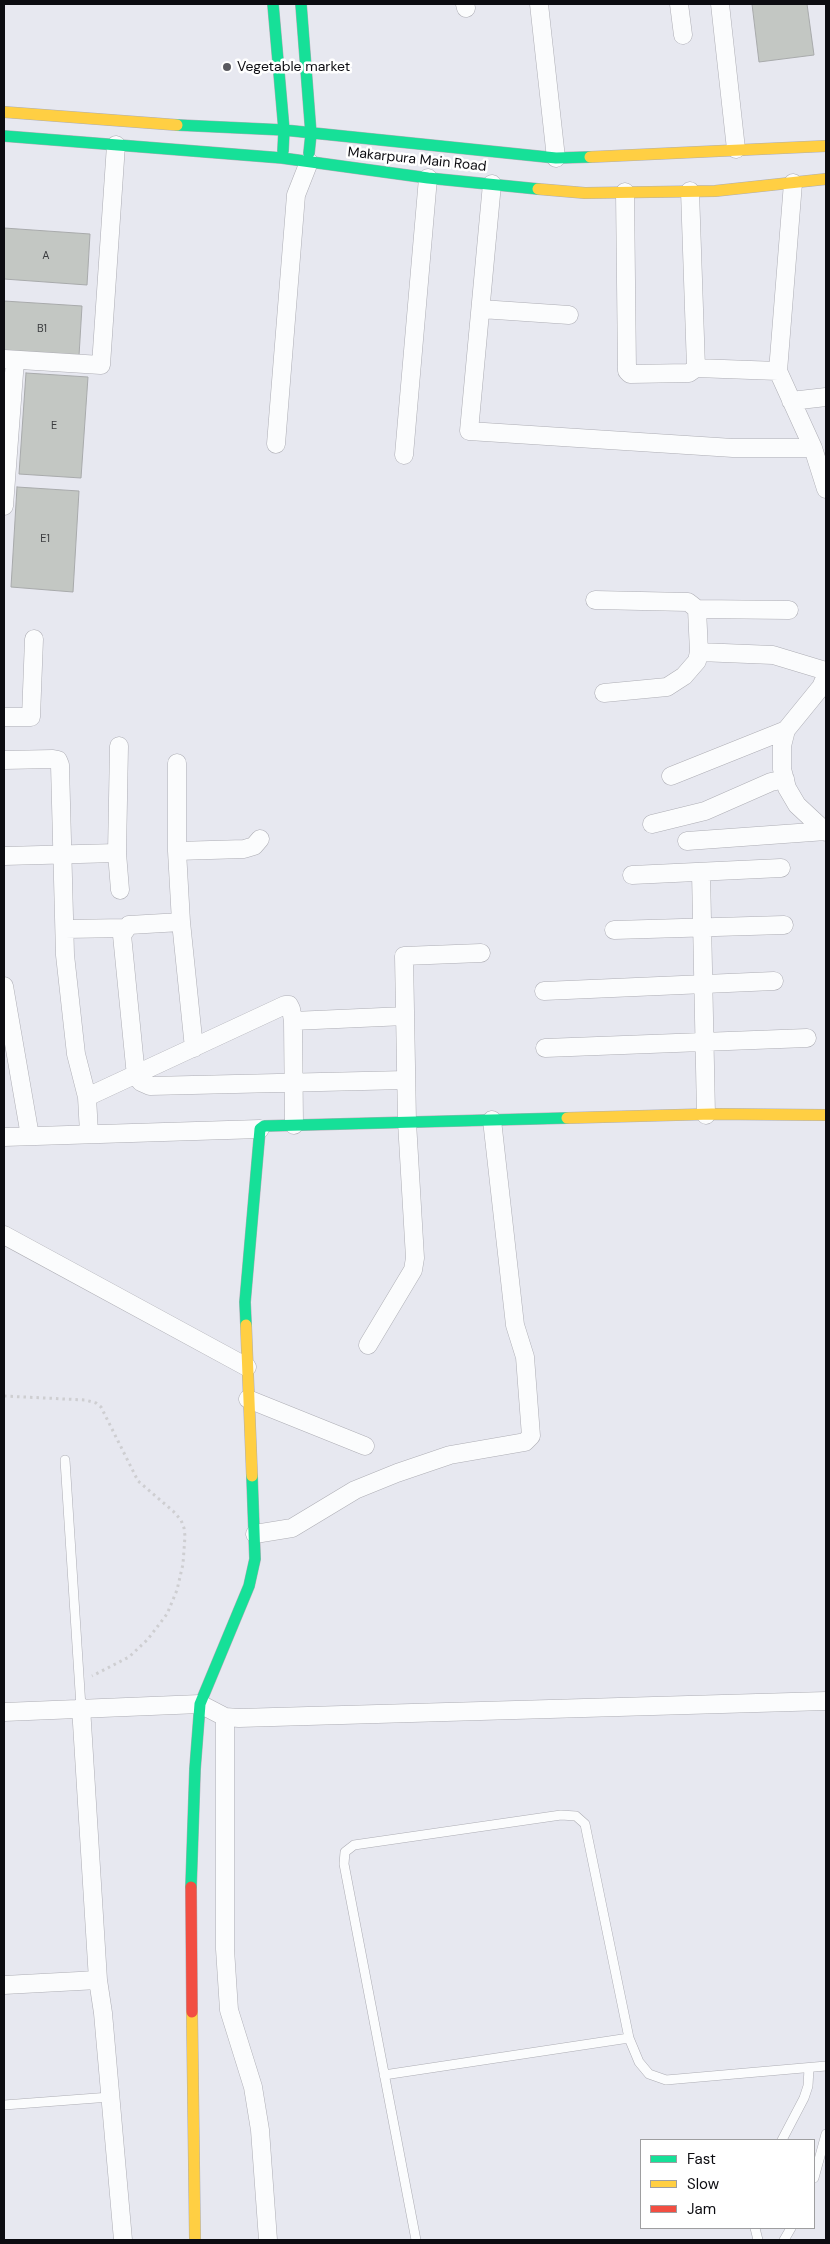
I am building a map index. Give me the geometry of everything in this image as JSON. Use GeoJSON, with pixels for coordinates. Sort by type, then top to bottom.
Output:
{"type":"FeatureCollection","features":[{"type":"Feature","properties":{"kind":"main road"},"geometry":{"type":"LineString","coordinates":[[273,4],[284,130],[282,158]]}},
{"type":"Feature","properties":{"kind":"main road"},"geometry":{"type":"LineString","coordinates":[[301,4],[311,134],[309,162]]}},
{"type":"Feature","properties":{"kind":"main road","name":"Makarpura Main Road"},"geometry":{"type":"LineString","coordinates":[[4,112],[164,124],[284,130],[556,158],[826,146]]}},
{"type":"Feature","properties":{"kind":"main road","name":"Makarpura Main Road"},"geometry":{"type":"LineString","coordinates":[[4,136],[282,158],[428,178],[585,193],[715,191],[826,179]]}},
{"type":"Feature","properties":{"kind":"main road"},"geometry":{"type":"LineString","coordinates":[[196,2239],[191,1896],[200,1704],[250,1586],[255,1559],[245,1302],[260,1129],[264,1126],[706,1114],[826,1115]]}},
{"type":"Feature","properties":{"kind":"street"},"geometry":{"type":"LineString","coordinates":[[539,4],[556,158]]}},
{"type":"Feature","properties":{"kind":"street"},"geometry":{"type":"LineString","coordinates":[[679,4],[683,35]]}},
{"type":"Feature","properties":{"kind":"street"},"geometry":{"type":"LineString","coordinates":[[720,4],[736,149]]}},
{"type":"Feature","properties":{"kind":"street"},"geometry":{"type":"LineString","coordinates":[[4,506],[9,359],[101,365],[116,145]]}},
{"type":"Feature","properties":{"kind":"street"},"geometry":{"type":"LineString","coordinates":[[282,158],[296,195]]}},
{"type":"Feature","properties":{"kind":"street"},"geometry":{"type":"LineString","coordinates":[[276,444],[296,195],[309,162]]}},
{"type":"Feature","properties":{"kind":"street"},"geometry":{"type":"LineString","coordinates":[[404,455],[428,178]]}},
{"type":"Feature","properties":{"kind":"street"},"geometry":{"type":"LineString","coordinates":[[793,183],[778,371],[813,448],[826,489]]}},
{"type":"Feature","properties":{"kind":"street"},"geometry":{"type":"LineString","coordinates":[[492,184],[468,429],[471,432],[733,448],[813,448]]}},
{"type":"Feature","properties":{"kind":"street"},"geometry":{"type":"LineString","coordinates":[[690,191],[696,368]]}},
{"type":"Feature","properties":{"kind":"street"},"geometry":{"type":"LineString","coordinates":[[625,192],[627,371],[630,374],[689,373],[696,368],[778,371]]}},
{"type":"Feature","properties":{"kind":"street"},"geometry":{"type":"LineString","coordinates":[[481,309],[569,315]]}},
{"type":"Feature","properties":{"kind":"street"},"geometry":{"type":"LineString","coordinates":[[791,400],[826,397]]}},
{"type":"Feature","properties":{"kind":"street"},"geometry":{"type":"LineString","coordinates":[[595,600],[688,602],[697,609],[789,610]]}},
{"type":"Feature","properties":{"kind":"street"},"geometry":{"type":"LineString","coordinates":[[604,693],[667,687],[684,676],[697,661],[699,652],[697,609]]}},
{"type":"Feature","properties":{"kind":"street"},"geometry":{"type":"LineString","coordinates":[[4,717],[31,717],[34,639]]}},
{"type":"Feature","properties":{"kind":"street"},"geometry":{"type":"LineString","coordinates":[[699,652],[773,655],[826,671]]}},
{"type":"Feature","properties":{"kind":"street"},"geometry":{"type":"LineString","coordinates":[[826,676],[820,687],[786,730],[782,746],[787,788],[797,805],[826,832]]}},
{"type":"Feature","properties":{"kind":"street"},"geometry":{"type":"LineString","coordinates":[[671,776],[786,730]]}},
{"type":"Feature","properties":{"kind":"street"},"geometry":{"type":"LineString","coordinates":[[119,746],[117,852],[120,890]]}},
{"type":"Feature","properties":{"kind":"street"},"geometry":{"type":"LineString","coordinates":[[4,760],[58,760],[60,765],[65,929],[76,1054],[87,1097],[89,1133]]}},
{"type":"Feature","properties":{"kind":"street"},"geometry":{"type":"LineString","coordinates":[[177,763],[177,850],[181,922],[194,1048]]}},
{"type":"Feature","properties":{"kind":"street"},"geometry":{"type":"LineString","coordinates":[[652,824],[705,811],[770,782],[785,779]]}},
{"type":"Feature","properties":{"kind":"street"},"geometry":{"type":"LineString","coordinates":[[687,841],[826,832]]}},
{"type":"Feature","properties":{"kind":"street"},"geometry":{"type":"LineString","coordinates":[[177,850],[244,849],[254,846],[260,839]]}},
{"type":"Feature","properties":{"kind":"street"},"geometry":{"type":"LineString","coordinates":[[4,856],[117,852]]}},
{"type":"Feature","properties":{"kind":"street"},"geometry":{"type":"LineString","coordinates":[[632,875],[781,868]]}},
{"type":"Feature","properties":{"kind":"street"},"geometry":{"type":"LineString","coordinates":[[701,872],[706,1114]]}},
{"type":"Feature","properties":{"kind":"street"},"geometry":{"type":"LineString","coordinates":[[181,922],[129,925],[122,935],[136,1076],[141,1082],[150,1086],[406,1080]]}},
{"type":"Feature","properties":{"kind":"street"},"geometry":{"type":"LineString","coordinates":[[614,930],[784,926]]}},
{"type":"Feature","properties":{"kind":"street"},"geometry":{"type":"LineString","coordinates":[[65,929],[126,928]]}},
{"type":"Feature","properties":{"kind":"street"},"geometry":{"type":"LineString","coordinates":[[368,1345],[413,1270],[414,1241],[407,1122],[404,956],[481,953]]}},
{"type":"Feature","properties":{"kind":"street"},"geometry":{"type":"LineString","coordinates":[[544,991],[774,981]]}},
{"type":"Feature","properties":{"kind":"street"},"geometry":{"type":"LineString","coordinates":[[4,986],[11,1065],[30,1136]]}},
{"type":"Feature","properties":{"kind":"street"},"geometry":{"type":"LineString","coordinates":[[87,1097],[136,1076],[285,1005],[289,1005],[293,1021],[294,1125]]}},
{"type":"Feature","properties":{"kind":"street"},"geometry":{"type":"LineString","coordinates":[[293,1021],[405,1016]]}},
{"type":"Feature","properties":{"kind":"street"},"geometry":{"type":"LineString","coordinates":[[545,1048],[807,1038]]}},
{"type":"Feature","properties":{"kind":"street"},"geometry":{"type":"LineString","coordinates":[[255,1534],[292,1528],[355,1490],[397,1473],[450,1455],[525,1442],[531,1436],[525,1357],[515,1325],[492,1120]]}},
{"type":"Feature","properties":{"kind":"street"},"geometry":{"type":"LineString","coordinates":[[4,1137],[260,1129]]}},
{"type":"Feature","properties":{"kind":"street"},"geometry":{"type":"LineString","coordinates":[[4,1235],[247,1367]]}},
{"type":"Feature","properties":{"kind":"street"},"geometry":{"type":"LineString","coordinates":[[248,1399],[365,1446]]}},
{"type":"Feature","properties":{"kind":"street"},"geometry":{"type":"LineString","coordinates":[[4,1712],[81,1707],[200,1704],[224,1717],[826,1701]]}},
{"type":"Feature","properties":{"kind":"street"},"geometry":{"type":"LineString","coordinates":[[81,1707],[98,1980],[123,2240]]}},
{"type":"Feature","properties":{"kind":"street"},"geometry":{"type":"LineString","coordinates":[[224,1717],[225,1949],[229,2010],[253,2087],[268,2240]]}},
{"type":"Feature","properties":{"kind":"street"},"geometry":{"type":"LineString","coordinates":[[4,1985],[98,1980]]}},
{"type":"Feature","properties":{"kind":"lane"},"geometry":{"type":"LineString","coordinates":[[65,1460],[81,1707]]}},
{"type":"Feature","properties":{"kind":"lane"},"geometry":{"type":"LineString","coordinates":[[416,2240],[344,1864],[345,1852],[354,1845],[561,1815],[576,1816],[585,1824],[629,2038],[639,2062],[649,2074],[666,2080],[826,2066]]}},
{"type":"Feature","properties":{"kind":"lane"},"geometry":{"type":"LineString","coordinates":[[384,2075],[629,2038]]}},
{"type":"Feature","properties":{"kind":"lane"},"geometry":{"type":"LineString","coordinates":[[783,2139],[804,2098],[808,2086],[809,2068]]}},
{"type":"Feature","properties":{"kind":"lane"},"geometry":{"type":"LineString","coordinates":[[4,2105],[110,2097]]}},
{"type":"Feature","properties":{"kind":"lane"},"geometry":{"type":"LineString","coordinates":[[815,2174],[826,2134]]}},
{"type":"Feature","properties":{"kind":"lane"},"geometry":{"type":"LineString","coordinates":[[784,2240],[790,2229]]}},
{"type":"Feature","properties":{"kind":"path"},"geometry":{"type":"LineString","coordinates":[[4,1396],[85,1400],[96,1403],[103,1412],[138,1481],[173,1511],[181,1520],[184,1528],[183,1564],[177,1590],[167,1614],[129,1658],[110,1669],[79,1680]]}},
{"type":"Feature","properties":{"kind":"building"},"geometry":{"type":"Polygon","coordinates":[[[752,4],[807,4],[814,55],[759,62],[752,4]]]}},
{"type":"Feature","properties":{"kind":"building"},"geometry":{"type":"Polygon","coordinates":[[[4,228],[90,234],[87,285],[4,279],[4,228]]]}},
{"type":"Feature","properties":{"kind":"building"},"geometry":{"type":"Polygon","coordinates":[[[4,301],[82,306],[79,356],[4,351],[4,301]]]}},
{"type":"Feature","properties":{"kind":"building"},"geometry":{"type":"Polygon","coordinates":[[[26,373],[88,377],[81,478],[19,474],[26,373]]]}},
{"type":"Feature","properties":{"kind":"building"},"geometry":{"type":"Polygon","coordinates":[[[17,487],[79,491],[73,592],[11,587],[17,487]]]}},
{"type":"Feature","properties":{"kind":"traffic: fast"},"geometry":{"type":"LineString","coordinates":[[273,4],[284,130],[283,151]]}},
{"type":"Feature","properties":{"kind":"traffic: fast"},"geometry":{"type":"LineString","coordinates":[[301,4],[311,134],[309,153]]}},
{"type":"Feature","properties":{"kind":"traffic: fast"},"geometry":{"type":"LineString","coordinates":[[177,125],[284,130],[556,158],[590,157]]}},
{"type":"Feature","properties":{"kind":"traffic: fast"},"geometry":{"type":"LineString","coordinates":[[4,136],[282,158],[428,178],[538,189]]}},
{"type":"Feature","properties":{"kind":"traffic: fast"},"geometry":{"type":"LineString","coordinates":[[246,1325],[245,1302],[260,1129],[264,1126],[567,1118]]}},
{"type":"Feature","properties":{"kind":"traffic: fast"},"geometry":{"type":"LineString","coordinates":[[191,1887],[195,1769],[200,1704],[249,1586],[255,1559],[252,1476]]}},
{"type":"Feature","properties":{"kind":"traffic: slow"},"geometry":{"type":"LineString","coordinates":[[4,112],[177,125]]}},
{"type":"Feature","properties":{"kind":"traffic: slow"},"geometry":{"type":"LineString","coordinates":[[590,157],[826,146]]}},
{"type":"Feature","properties":{"kind":"traffic: slow"},"geometry":{"type":"LineString","coordinates":[[538,189],[585,193],[715,191],[826,179]]}},
{"type":"Feature","properties":{"kind":"traffic: slow"},"geometry":{"type":"LineString","coordinates":[[567,1118],[712,1114],[826,1115]]}},
{"type":"Feature","properties":{"kind":"traffic: slow"},"geometry":{"type":"LineString","coordinates":[[246,1325],[252,1476]]}},
{"type":"Feature","properties":{"kind":"traffic: slow"},"geometry":{"type":"LineString","coordinates":[[192,2012],[195,2240]]}},
{"type":"Feature","properties":{"kind":"traffic: jam"},"geometry":{"type":"LineString","coordinates":[[191,1887],[192,2012]]}},
{"type":"Feature","properties":{"kind":"place","name":"Vegetable market"},"geometry":{"type":"Point","coordinates":[227,67]}}]}
